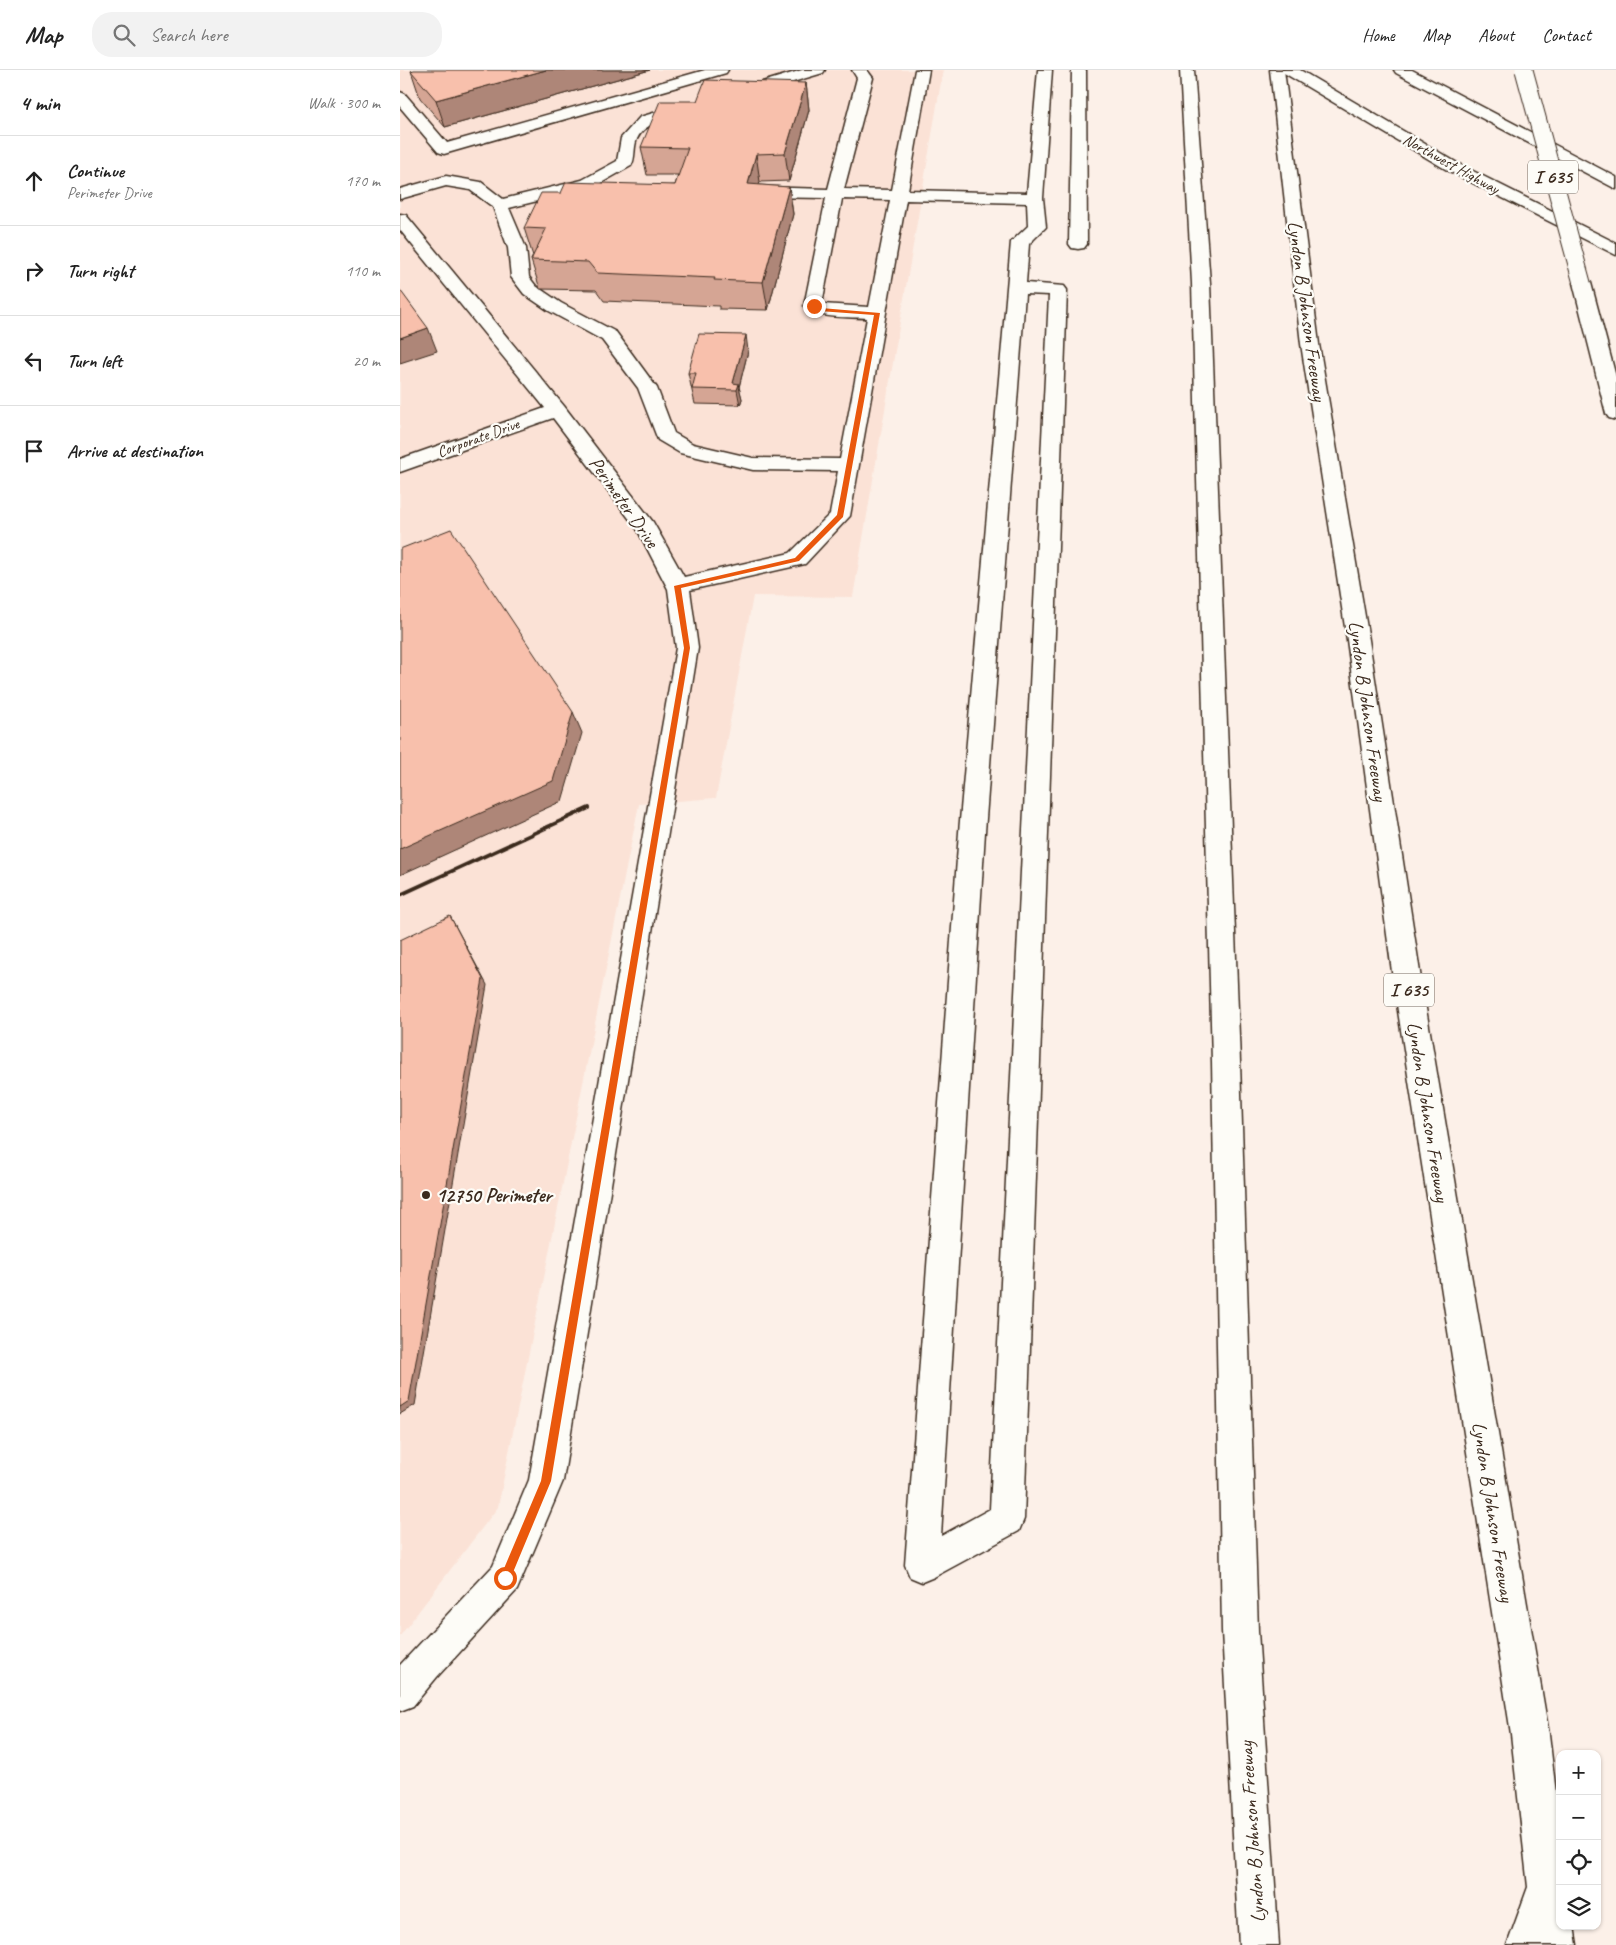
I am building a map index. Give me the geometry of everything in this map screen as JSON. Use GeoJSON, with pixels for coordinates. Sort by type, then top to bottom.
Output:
{"type":"FeatureCollection","features":[{"type":"Feature","properties":{"kind":"main road"},"geometry":{"type":"LineString","coordinates":[[400,98],[444,149],[721,70]]}},
{"type":"Feature","properties":{"kind":"main road"},"geometry":{"type":"LineString","coordinates":[[723,98],[818,70]]}},
{"type":"Feature","properties":{"kind":"main road"},"geometry":{"type":"LineString","coordinates":[[858,70],[865,78],[835,194],[814,306],[819,310],[877,313]]}},
{"type":"Feature","properties":{"kind":"main road"},"geometry":{"type":"LineString","coordinates":[[677,586],[797,559],[840,516],[922,70]]}},
{"type":"Feature","properties":{"kind":"main road"},"geometry":{"type":"LineString","coordinates":[[1016,288],[1058,290],[1007,1519],[922,1565],[972,832],[1016,288],[1020,242],[1036,227],[1035,198],[1045,70]]}},
{"type":"Feature","properties":{"kind":"main road"},"geometry":{"type":"LineString","coordinates":[[1078,244],[1079,70]]}},
{"type":"Feature","properties":{"kind":"main road","name":"Lyndon B Johnson Freeway"},"geometry":{"type":"LineString","coordinates":[[1187,70],[1202,282],[1240,1631],[1260,1945]]}},
{"type":"Feature","properties":{"kind":"main road"},"geometry":{"type":"LineString","coordinates":[[1401,70],[1616,184]]}},
{"type":"Feature","properties":{"kind":"main road","name":"I 635"},"geometry":{"type":"LineString","coordinates":[[1524,70],[1616,414]]}},
{"type":"Feature","properties":{"kind":"main road","name":"Lyndon B Johnson Freeway"},"geometry":{"type":"LineString","coordinates":[[1282,77],[1310,344],[1358,640],[1407,979],[1530,1734],[1547,1886],[1557,1945]]}},
{"type":"Feature","properties":{"kind":"main road","name":"Northwest Highway"},"geometry":{"type":"LineString","coordinates":[[1282,77],[1616,250]]}},
{"type":"Feature","properties":{"kind":"main road"},"geometry":{"type":"LineString","coordinates":[[588,184],[625,163],[629,138],[646,120],[704,104]]}},
{"type":"Feature","properties":{"kind":"main road"},"geometry":{"type":"LineString","coordinates":[[400,194],[446,180],[475,186],[500,205],[517,248],[520,277],[530,290],[555,307],[610,336],[647,388],[665,436],[687,449],[753,464],[850,465]]}},
{"type":"Feature","properties":{"kind":"main road"},"geometry":{"type":"LineString","coordinates":[[500,205],[588,184],[615,185]]}},
{"type":"Feature","properties":{"kind":"main road"},"geometry":{"type":"LineString","coordinates":[[757,192],[1035,198]]}},
{"type":"Feature","properties":{"kind":"main road","name":"Perimeter Drive"},"geometry":{"type":"LineString","coordinates":[[400,219],[557,410],[646,527],[677,586],[687,648],[546,1481],[505,1578],[424,1664],[400,1693]]}},
{"type":"Feature","properties":{"kind":"main road","name":"Corporate Drive"},"geometry":{"type":"LineString","coordinates":[[400,466],[557,410]]}},
{"type":"Feature","properties":{"kind":"main road"},"geometry":{"type":"LineString","coordinates":[[1527,1945],[1547,1886]]}},
{"type":"Feature","properties":{"kind":"shaded area"},"geometry":{"type":"Polygon","coordinates":[[[400,70],[943,70],[853,597],[753,596],[716,798],[639,804],[498,1507],[400,1636],[400,70]]]}},
{"type":"Feature","properties":{"kind":"building"},"geometry":{"type":"Polygon","coordinates":[[[546,70],[436,100],[411,71],[546,70]]]}},
{"type":"Feature","properties":{"kind":"building"},"geometry":{"type":"Polygon","coordinates":[[[705,80],[806,83],[785,153],[756,154],[748,184],[789,187],[763,282],[597,273],[588,262],[531,260],[546,229],[524,228],[541,193],[561,193],[566,182],[675,185],[688,148],[641,147],[660,101],[697,101],[705,80]]]}},
{"type":"Feature","properties":{"kind":"building"},"geometry":{"type":"Polygon","coordinates":[[[400,290],[428,328],[400,338],[400,290]]]}},
{"type":"Feature","properties":{"kind":"building"},"geometry":{"type":"Polygon","coordinates":[[[699,334],[746,335],[733,383],[739,384],[737,390],[692,389],[696,373],[688,373],[699,334]]]}},
{"type":"Feature","properties":{"kind":"building"},"geometry":{"type":"Polygon","coordinates":[[[451,529],[573,712],[553,781],[400,849],[400,549],[451,529]]]}},
{"type":"Feature","properties":{"kind":"building","name":"12750 Perimeter"},"geometry":{"type":"Polygon","coordinates":[[[450,916],[483,979],[409,1401],[400,1407],[400,940],[450,916]]]}},
{"type":"Feature","properties":{"kind":"railway"},"geometry":{"type":"LineString","coordinates":[[400,895],[589,808]]}},
{"type":"Feature","properties":{"kind":"place","name":"12750 Perimeter"},"geometry":{"type":"Point","coordinates":[426,1195]}},
{"type":"Feature","properties":{"kind":"route"},"geometry":{"type":"LineString","coordinates":[[505,1578],[546,1481],[687,648],[677,586],[797,559],[840,516],[877,313],[819,310],[814,306]]}}]}
